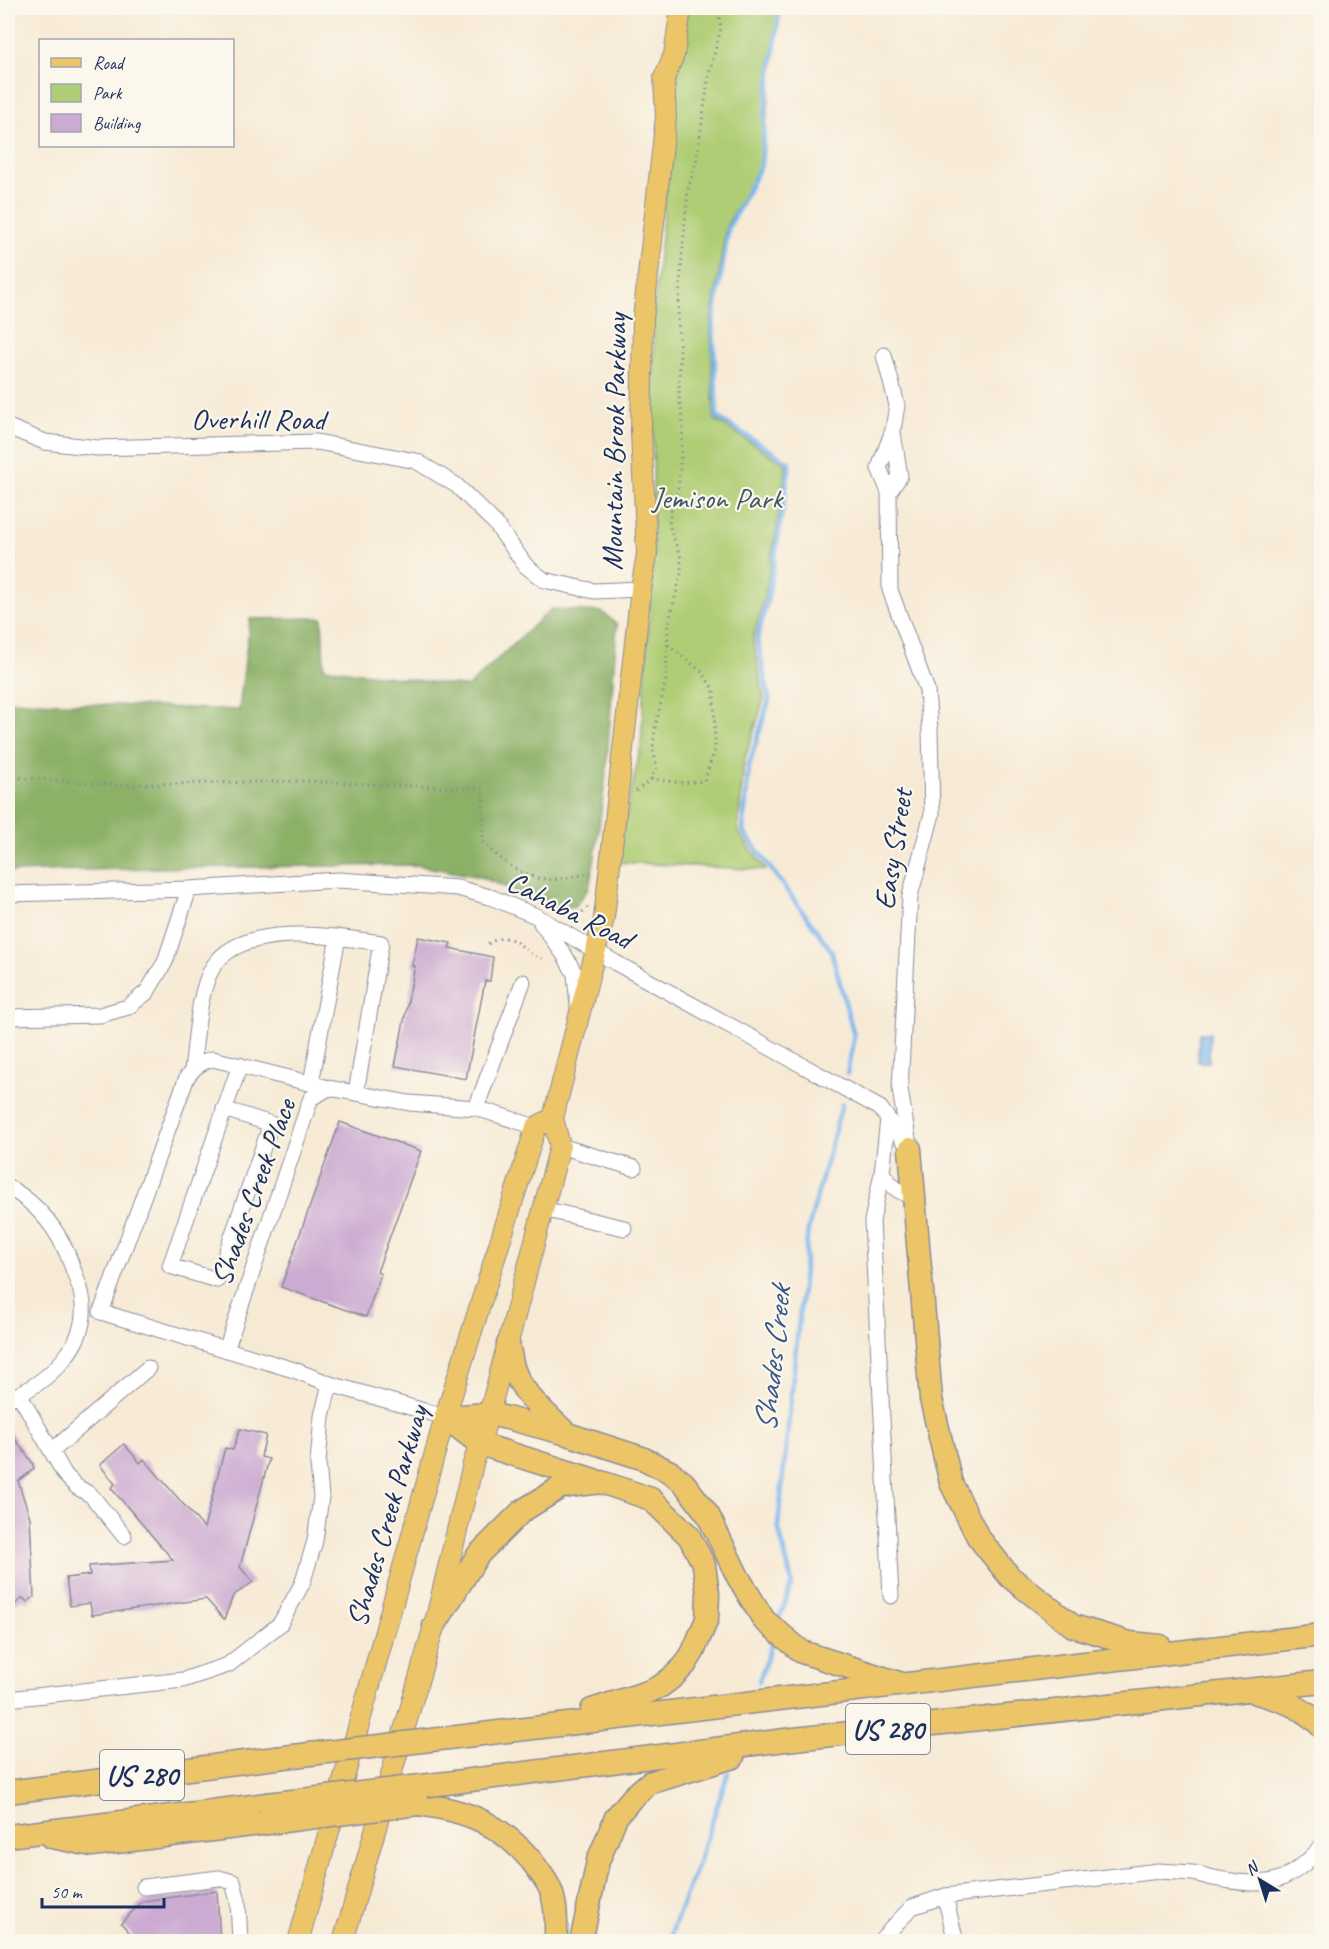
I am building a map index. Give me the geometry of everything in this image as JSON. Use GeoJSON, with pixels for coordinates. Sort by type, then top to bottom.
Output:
{"type":"FeatureCollection","features":[{"type":"Feature","properties":{"kind":"highway"},"geometry":{"type":"LineString","coordinates":[[910,1149],[931,1399],[951,1483],[978,1537],[1010,1577],[1073,1626],[1130,1643],[1207,1650]]}},
{"type":"Feature","properties":{"kind":"highway"},"geometry":{"type":"LineString","coordinates":[[508,1344],[513,1369],[521,1384],[532,1399],[567,1434]]}},
{"type":"Feature","properties":{"kind":"highway"},"geometry":{"type":"LineString","coordinates":[[445,1417],[489,1414],[567,1434],[642,1458],[670,1472],[684,1483],[708,1515],[738,1577],[764,1620],[802,1652],[906,1685]]}},
{"type":"Feature","properties":{"kind":"highway"},"geometry":{"type":"LineString","coordinates":[[445,1417],[480,1444],[651,1499],[689,1536],[704,1565],[708,1594],[707,1619],[685,1665],[661,1686],[633,1698],[540,1726]]}},
{"type":"Feature","properties":{"kind":"highway"},"geometry":{"type":"LineString","coordinates":[[434,1626],[478,1555],[522,1511],[561,1487],[602,1482]]}},
{"type":"Feature","properties":{"kind":"highway","name":"US 280"},"geometry":{"type":"LineString","coordinates":[[8,1792],[540,1726],[1322,1635]]}},
{"type":"Feature","properties":{"kind":"highway","name":"US 280"},"geometry":{"type":"LineString","coordinates":[[264,1814],[455,1782],[785,1740],[1322,1682]]}},
{"type":"Feature","properties":{"kind":"highway"},"geometry":{"type":"LineString","coordinates":[[1246,1690],[1290,1703],[1307,1713],[1322,1727]]}},
{"type":"Feature","properties":{"kind":"highway"},"geometry":{"type":"LineString","coordinates":[[581,1941],[598,1861],[616,1817],[633,1797],[649,1783],[785,1740]]}},
{"type":"Feature","properties":{"kind":"highway"},"geometry":{"type":"LineString","coordinates":[[8,1836],[33,1833],[92,1845],[264,1814],[418,1804],[445,1807],[487,1823],[517,1844],[541,1873],[551,1891],[557,1914],[556,1941]]}},
{"type":"Feature","properties":{"kind":"main road","name":"Mountain Brook Parkway"},"geometry":{"type":"LineString","coordinates":[[595,950],[604,918],[613,843],[625,794],[641,589],[647,554],[641,432],[643,319],[666,117],[664,78],[674,54],[681,8]]}},
{"type":"Feature","properties":{"kind":"main road","name":"Shades Creek Parkway"},"geometry":{"type":"LineString","coordinates":[[298,1941],[445,1417],[579,1014],[595,950]]}},
{"type":"Feature","properties":{"kind":"main road","name":"Shades Creek Parkway"},"geometry":{"type":"LineString","coordinates":[[344,1941],[434,1626],[473,1464],[489,1414],[560,1146],[544,1122]]}},
{"type":"Feature","properties":{"kind":"street","name":"Easy Street"},"geometry":{"type":"LineString","coordinates":[[884,355],[897,405],[893,429],[879,468],[889,492],[890,590],[927,690],[930,730],[932,814],[910,896],[901,1066],[900,1089],[910,1149]]}},
{"type":"Feature","properties":{"kind":"street","name":"Overhill Road"},"geometry":{"type":"LineString","coordinates":[[8,427],[45,442],[98,448],[317,442],[416,461],[456,485],[495,523],[526,566],[544,580],[594,591],[641,589]]}},
{"type":"Feature","properties":{"kind":"street","name":"Cahaba Road"},"geometry":{"type":"LineString","coordinates":[[8,894],[189,889],[338,880],[458,888],[493,898],[536,916],[616,963],[880,1108],[910,1149]]}},
{"type":"Feature","properties":{"kind":"street"},"geometry":{"type":"LineString","coordinates":[[8,1017],[100,1015],[128,1007],[147,992],[165,962],[189,889]]}},
{"type":"Feature","properties":{"kind":"street"},"geometry":{"type":"LineString","coordinates":[[536,916],[575,974],[579,1014]]}},
{"type":"Feature","properties":{"kind":"street"},"geometry":{"type":"LineString","coordinates":[[192,1070],[203,995],[212,968],[226,951],[250,940],[286,936],[338,937],[381,943],[356,1093]]}},
{"type":"Feature","properties":{"kind":"street"},"geometry":{"type":"LineString","coordinates":[[311,1083],[338,937]]}},
{"type":"Feature","properties":{"kind":"street"},"geometry":{"type":"LineString","coordinates":[[476,1108],[523,982]]}},
{"type":"Feature","properties":{"kind":"street"},"geometry":{"type":"LineString","coordinates":[[101,1312],[187,1077],[192,1070],[205,1060],[213,1059],[329,1088]]}},
{"type":"Feature","properties":{"kind":"street"},"geometry":{"type":"LineString","coordinates":[[224,1109],[271,1124],[217,1280],[170,1266],[224,1109],[240,1065]]}},
{"type":"Feature","properties":{"kind":"street","name":"Shades Creek Place"},"geometry":{"type":"LineString","coordinates":[[226,1350],[311,1098],[329,1088],[409,1103],[476,1108],[544,1122]]}},
{"type":"Feature","properties":{"kind":"street"},"geometry":{"type":"LineString","coordinates":[[888,1119],[882,1173],[872,1221],[891,1596]]}},
{"type":"Feature","properties":{"kind":"street"},"geometry":{"type":"LineString","coordinates":[[560,1146],[634,1168]]}},
{"type":"Feature","properties":{"kind":"street"},"geometry":{"type":"LineString","coordinates":[[882,1173],[895,1188],[907,1195],[914,1195]]}},
{"type":"Feature","properties":{"kind":"street"},"geometry":{"type":"LineString","coordinates":[[8,1187],[22,1195],[44,1214],[58,1234],[67,1251],[82,1296],[83,1308],[83,1322],[78,1338],[64,1359],[44,1379],[13,1396],[65,1475],[77,1487],[91,1495],[124,1536]]}},
{"type":"Feature","properties":{"kind":"street"},"geometry":{"type":"LineString","coordinates":[[543,1209],[624,1228]]}},
{"type":"Feature","properties":{"kind":"street"},"geometry":{"type":"LineString","coordinates":[[83,1308],[445,1417]]}},
{"type":"Feature","properties":{"kind":"street"},"geometry":{"type":"LineString","coordinates":[[52,1452],[148,1368]]}},
{"type":"Feature","properties":{"kind":"street"},"geometry":{"type":"LineString","coordinates":[[8,1699],[183,1680],[228,1665],[280,1624],[302,1584],[315,1541],[321,1497],[318,1463],[322,1416],[330,1384]]}},
{"type":"Feature","properties":{"kind":"street"},"geometry":{"type":"LineString","coordinates":[[879,1941],[912,1907],[945,1896],[1159,1871],[1193,1873],[1245,1884],[1272,1883],[1290,1875],[1322,1846]]}},
{"type":"Feature","properties":{"kind":"street"},"geometry":{"type":"LineString","coordinates":[[144,1887],[219,1878],[233,1882],[238,1901],[240,1941]]}},
{"type":"Feature","properties":{"kind":"street"},"geometry":{"type":"LineString","coordinates":[[945,1896],[955,1938],[953,1941]]}},
{"type":"Feature","properties":{"kind":"path"},"geometry":{"type":"LineString","coordinates":[[625,794],[651,779],[657,768],[653,748],[655,729],[666,679],[669,626],[681,573],[681,558],[669,520],[678,484],[683,425],[679,395],[678,315],[688,189],[698,153],[709,74],[721,28],[718,8]]}},
{"type":"Feature","properties":{"kind":"path"},"geometry":{"type":"LineString","coordinates":[[651,779],[680,783],[704,781],[716,750],[714,690],[702,672],[667,644]]}},
{"type":"Feature","properties":{"kind":"path"},"geometry":{"type":"LineString","coordinates":[[8,777],[119,785],[303,781],[483,789],[483,841],[498,857],[537,878],[559,879],[598,870]]}},
{"type":"Feature","properties":{"kind":"path"},"geometry":{"type":"LineString","coordinates":[[571,915],[580,914],[589,905]]}},
{"type":"Feature","properties":{"kind":"path"},"geometry":{"type":"LineString","coordinates":[[488,944],[501,937],[510,938],[540,958],[552,959]]}},
{"type":"Feature","properties":{"kind":"green space","name":"Jemison Park"},"geometry":{"type":"Polygon","coordinates":[[[687,8],[780,8],[761,165],[726,227],[711,323],[714,419],[787,465],[765,596],[753,639],[764,699],[744,762],[738,831],[766,870],[616,862],[641,746],[653,549],[654,306],[677,78],[687,8]]]}},
{"type":"Feature","properties":{"kind":"green space"},"geometry":{"type":"Polygon","coordinates":[[[551,609],[602,612],[617,624],[606,775],[595,857],[589,888],[575,906],[557,909],[481,877],[416,865],[8,872],[8,701],[239,710],[250,619],[322,618],[324,668],[468,687],[551,609]]]}},
{"type":"Feature","properties":{"kind":"water"},"geometry":{"type":"Polygon","coordinates":[[[1199,1033],[1210,1033],[1209,1062],[1198,1062],[1199,1033]]]}},
{"type":"Feature","properties":{"kind":"building"},"geometry":{"type":"Polygon","coordinates":[[[418,937],[451,943],[449,948],[493,957],[490,981],[485,981],[466,1079],[395,1066],[415,966],[412,966],[418,937]]]}},
{"type":"Feature","properties":{"kind":"building"},"geometry":{"type":"Polygon","coordinates":[[[340,1122],[421,1151],[377,1272],[381,1274],[366,1317],[281,1287],[340,1122]]]}},
{"type":"Feature","properties":{"kind":"building"},"geometry":{"type":"Polygon","coordinates":[[[8,1429],[32,1462],[34,1469],[18,1481],[30,1518],[34,1597],[27,1602],[23,1598],[8,1609],[8,1429]]]}},
{"type":"Feature","properties":{"kind":"building"},"geometry":{"type":"Polygon","coordinates":[[[240,1429],[266,1435],[261,1457],[269,1459],[240,1567],[253,1582],[233,1596],[224,1619],[206,1599],[92,1615],[90,1603],[70,1606],[66,1578],[90,1575],[89,1566],[173,1560],[111,1488],[115,1484],[100,1465],[124,1444],[140,1463],[144,1459],[204,1528],[225,1448],[233,1450],[240,1429]]]}},
{"type":"Feature","properties":{"kind":"building"},"geometry":{"type":"Polygon","coordinates":[[[217,1891],[220,1941],[137,1941],[121,1923],[143,1901],[217,1891]]]}},
{"type":"Feature","properties":{"kind":"waterway","name":"Shades Creek"},"geometry":{"type":"LineString","coordinates":[[780,8],[766,106],[761,165],[729,227],[713,324],[717,417],[790,463],[768,597],[757,639],[769,700],[749,765],[743,831],[831,950],[854,1035],[847,1074]]}},
{"type":"Feature","properties":{"kind":"waterway","name":"Shades Creek"},"geometry":{"type":"LineString","coordinates":[[779,1620],[792,1583],[778,1526],[808,1230],[842,1104]]}},
{"type":"Feature","properties":{"kind":"waterway","name":"Shades Creek"},"geometry":{"type":"LineString","coordinates":[[759,1681],[773,1640]]}},
{"type":"Feature","properties":{"kind":"waterway","name":"Shades Creek"},"geometry":{"type":"LineString","coordinates":[[668,1942],[701,1855],[728,1773]]}}]}
